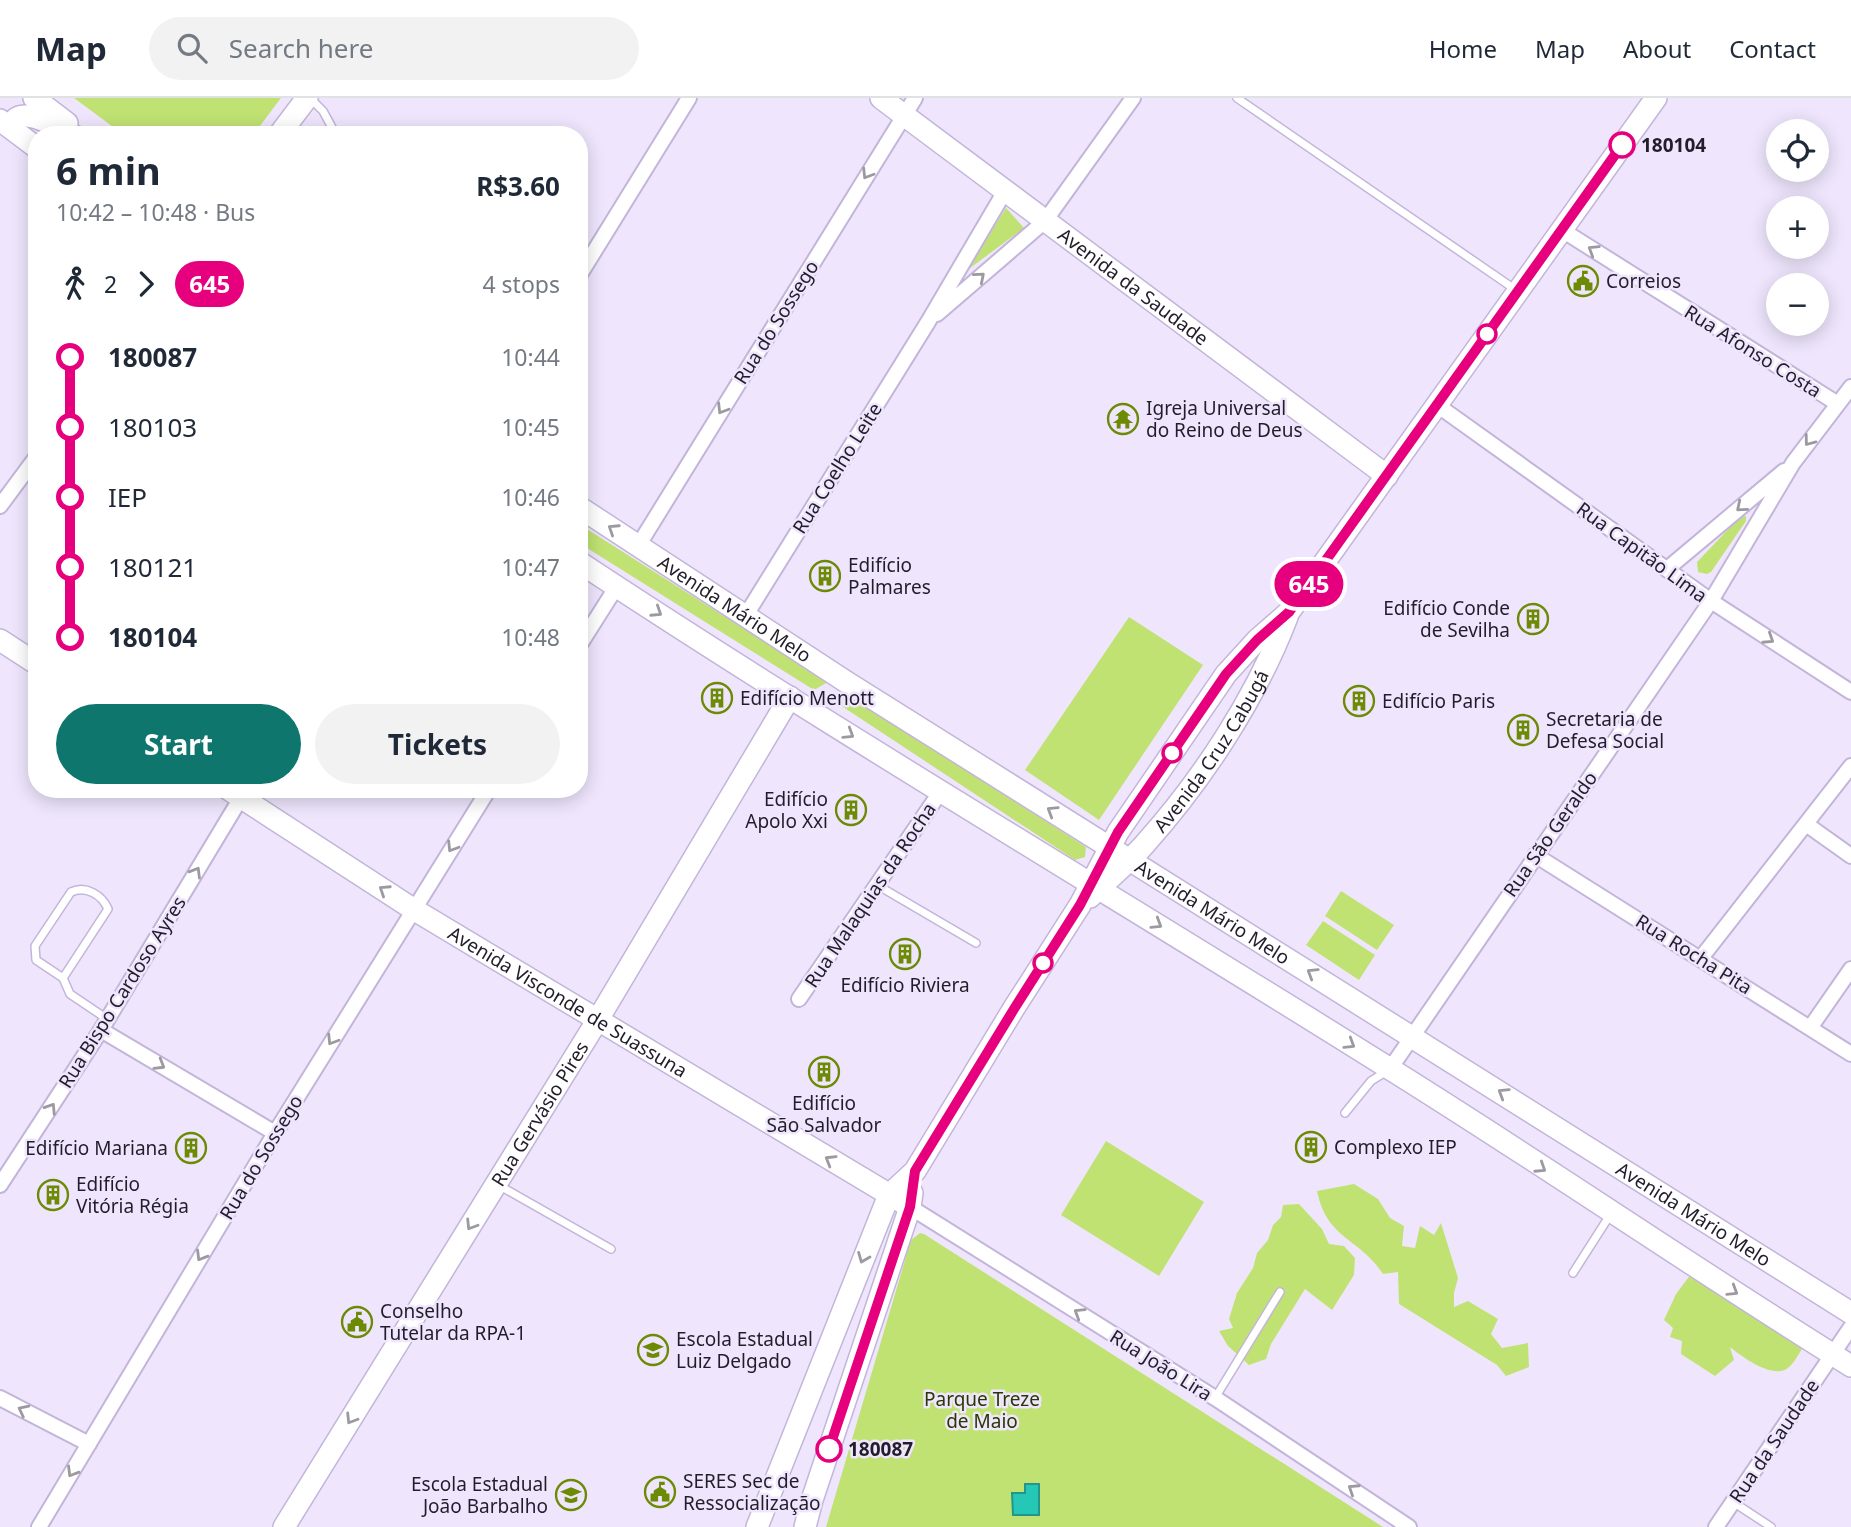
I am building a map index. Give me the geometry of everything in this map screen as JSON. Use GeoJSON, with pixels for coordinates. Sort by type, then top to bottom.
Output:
{"type":"FeatureCollection","features":[{"type":"Feature","properties":{"kind":"main road"},"geometry":{"type":"LineString","coordinates":[[34,98],[71,126]]}},
{"type":"Feature","properties":{"kind":"main road"},"geometry":{"type":"LineString","coordinates":[[286,126],[308,98]]}},
{"type":"Feature","properties":{"kind":"main road","name":"Avenida da Saudade"},"geometry":{"type":"LineString","coordinates":[[881,98],[909,107],[1005,191],[1387,476]]}},
{"type":"Feature","properties":{"kind":"main road","name":"Avenida Cruz Cabugá"},"geometry":{"type":"LineString","coordinates":[[757,1527],[889,1195],[915,1171],[1008,1018],[1095,885],[1110,846],[1226,674],[1257,640],[1289,612],[1656,98]]}},
{"type":"Feature","properties":{"kind":"main road"},"geometry":{"type":"LineString","coordinates":[[4,123],[25,116],[53,126]]}},
{"type":"Feature","properties":{"kind":"main road"},"geometry":{"type":"LineString","coordinates":[[4,123],[28,141]]}},
{"type":"Feature","properties":{"kind":"main road","name":"Avenida Mário Melo"},"geometry":{"type":"LineString","coordinates":[[588,513],[848,683],[1851,1313]]}},
{"type":"Feature","properties":{"kind":"main road","name":"Avenida Mário Melo"},"geometry":{"type":"LineString","coordinates":[[588,568],[790,698],[1390,1069],[1851,1366]]}},
{"type":"Feature","properties":{"kind":"main road","name":"Avenida Cruz Cabugá"},"geometry":{"type":"LineString","coordinates":[[1095,885],[1130,859],[1171,813],[1252,693],[1273,655],[1289,612]]}},
{"type":"Feature","properties":{"kind":"main road"},"geometry":{"type":"LineString","coordinates":[[0,640],[28,658]]}},
{"type":"Feature","properties":{"kind":"main road","name":"Rua Gervásio Pires"},"geometry":{"type":"LineString","coordinates":[[284,1527],[597,1021],[790,698]]}},
{"type":"Feature","properties":{"kind":"main road","name":"Avenida Visconde de Suassuna"},"geometry":{"type":"LineString","coordinates":[[247,798],[413,909],[910,1207]]}},
{"type":"Feature","properties":{"kind":"main road","name":"Avenida Cruz Cabugá"},"geometry":{"type":"LineString","coordinates":[[805,1527],[910,1207],[915,1171]]}},
{"type":"Feature","properties":{"kind":"street"},"geometry":{"type":"LineString","coordinates":[[588,261],[689,98]]}},
{"type":"Feature","properties":{"kind":"street","name":"Rua Coelho Leite"},"geometry":{"type":"LineString","coordinates":[[928,322],[1045,221],[1133,98]]}},
{"type":"Feature","properties":{"kind":"street","name":"Rua do Sossego"},"geometry":{"type":"LineString","coordinates":[[638,546],[909,107]]}},
{"type":"Feature","properties":{"kind":"street","name":"Rua Coelho Leite"},"geometry":{"type":"LineString","coordinates":[[746,615],[928,322],[1005,191]]}},
{"type":"Feature","properties":{"kind":"street","name":"Rua Afonso Costa"},"geometry":{"type":"LineString","coordinates":[[1562,230],[1838,404]]}},
{"type":"Feature","properties":{"kind":"street"},"geometry":{"type":"LineString","coordinates":[[1667,569],[1793,463],[1851,387]]}},
{"type":"Feature","properties":{"kind":"street","name":"Rua Capitão Lima"},"geometry":{"type":"LineString","coordinates":[[1437,405],[1711,601],[1851,692]]}},
{"type":"Feature","properties":{"kind":"street","name":"Rua São Geraldo"},"geometry":{"type":"LineString","coordinates":[[1390,1069],[1711,601],[1793,463]]}},
{"type":"Feature","properties":{"kind":"street"},"geometry":{"type":"LineString","coordinates":[[0,506],[28,468]]}},
{"type":"Feature","properties":{"kind":"street"},"geometry":{"type":"LineString","coordinates":[[588,632],[617,586]]}},
{"type":"Feature","properties":{"kind":"street"},"geometry":{"type":"LineString","coordinates":[[1701,958],[1851,766]]}},
{"type":"Feature","properties":{"kind":"street","name":"Rua Malaquias da Rocha"},"geometry":{"type":"LineString","coordinates":[[799,999],[941,791]]}},
{"type":"Feature","properties":{"kind":"street","name":"Rua Bispo Cardoso Ayres"},"geometry":{"type":"LineString","coordinates":[[0,1185],[104,1025],[235,798]]}},
{"type":"Feature","properties":{"kind":"street","name":"Rua do Sossego"},"geometry":{"type":"LineString","coordinates":[[39,1527],[275,1133],[483,798]]}},
{"type":"Feature","properties":{"kind":"street"},"geometry":{"type":"LineString","coordinates":[[1806,824],[1851,856]]}},
{"type":"Feature","properties":{"kind":"street","name":"Rua Rocha Pita"},"geometry":{"type":"LineString","coordinates":[[1535,855],[1851,1054]]}},
{"type":"Feature","properties":{"kind":"street"},"geometry":{"type":"LineString","coordinates":[[1810,1028],[1851,969]]}},
{"type":"Feature","properties":{"kind":"street"},"geometry":{"type":"LineString","coordinates":[[104,1025],[275,1133]]}},
{"type":"Feature","properties":{"kind":"street","name":"Rua João Lira"},"geometry":{"type":"LineString","coordinates":[[910,1207],[1215,1398],[1409,1527]]}},
{"type":"Feature","properties":{"kind":"street","name":"Rua da Saudade"},"geometry":{"type":"LineString","coordinates":[[1716,1527],[1851,1326]]}},
{"type":"Feature","properties":{"kind":"street"},"geometry":{"type":"LineString","coordinates":[[0,1398],[89,1444]]}},
{"type":"Feature","properties":{"kind":"lane"},"geometry":{"type":"LineString","coordinates":[[308,98],[323,111],[330,126]]}},
{"type":"Feature","properties":{"kind":"lane"},"geometry":{"type":"LineString","coordinates":[[1237,98],[1517,290]]}},
{"type":"Feature","properties":{"kind":"lane"},"geometry":{"type":"LineString","coordinates":[[877,885],[976,943]]}},
{"type":"Feature","properties":{"kind":"lane"},"geometry":{"type":"LineString","coordinates":[[63,978],[108,909],[104,901],[87,889],[78,888],[71,892],[35,946],[36,960],[63,978],[70,994],[104,1025]]}},
{"type":"Feature","properties":{"kind":"lane"},"geometry":{"type":"LineString","coordinates":[[1345,1113],[1371,1081],[1390,1069]]}},
{"type":"Feature","properties":{"kind":"lane"},"geometry":{"type":"LineString","coordinates":[[496,1184],[611,1250]]}},
{"type":"Feature","properties":{"kind":"lane"},"geometry":{"type":"LineString","coordinates":[[1573,1273],[1612,1213]]}},
{"type":"Feature","properties":{"kind":"lane"},"geometry":{"type":"LineString","coordinates":[[1215,1398],[1280,1292]]}},
{"type":"Feature","properties":{"kind":"lane"},"geometry":{"type":"LineString","coordinates":[[1732,1502],[1771,1527]]}},
{"type":"Feature","properties":{"kind":"green space"},"geometry":{"type":"Polygon","coordinates":[[[74,98],[281,98],[260,126],[112,126],[74,98]]]}},
{"type":"Feature","properties":{"kind":"green space"},"geometry":{"type":"Polygon","coordinates":[[[1006,208],[1024,228],[966,271],[1006,208]]]}},
{"type":"Feature","properties":{"kind":"green space"},"geometry":{"type":"Polygon","coordinates":[[[1746,516],[1746,521],[1711,572],[1698,572],[1697,562],[1740,517],[1746,516]]]}},
{"type":"Feature","properties":{"kind":"green space"},"geometry":{"type":"Polygon","coordinates":[[[588,530],[828,682],[814,690],[588,549],[588,530]]]}},
{"type":"Feature","properties":{"kind":"green space"},"geometry":{"type":"Polygon","coordinates":[[[1129,617],[1203,665],[1099,820],[1025,770],[1129,617]]]}},
{"type":"Feature","properties":{"kind":"green space"},"geometry":{"type":"Polygon","coordinates":[[[848,694],[1086,847],[1085,857],[1075,860],[834,701],[848,694]]]}},
{"type":"Feature","properties":{"kind":"green space"},"geometry":{"type":"Polygon","coordinates":[[[1341,891],[1394,925],[1377,950],[1325,916],[1341,891]]]}},
{"type":"Feature","properties":{"kind":"green space"},"geometry":{"type":"Polygon","coordinates":[[[1323,921],[1375,955],[1359,980],[1306,945],[1323,921]]]}},
{"type":"Feature","properties":{"kind":"green space"},"geometry":{"type":"Polygon","coordinates":[[[1106,1141],[1204,1202],[1159,1276],[1061,1215],[1106,1141]]]}},
{"type":"Feature","properties":{"kind":"green space"},"geometry":{"type":"Polygon","coordinates":[[[1354,1184],[1378,1199],[1390,1218],[1404,1226],[1402,1246],[1415,1248],[1420,1226],[1434,1235],[1441,1223],[1458,1278],[1454,1307],[1468,1301],[1498,1319],[1491,1334],[1502,1348],[1528,1343],[1529,1367],[1506,1376],[1497,1365],[1399,1304],[1398,1272],[1383,1274],[1364,1252],[1336,1229],[1322,1207],[1317,1191],[1354,1184]]]}},
{"type":"Feature","properties":{"kind":"green space"},"geometry":{"type":"Polygon","coordinates":[[[1299,1204],[1322,1229],[1329,1244],[1344,1246],[1355,1258],[1354,1275],[1332,1310],[1305,1289],[1271,1344],[1266,1359],[1249,1365],[1228,1346],[1219,1331],[1233,1328],[1229,1319],[1237,1293],[1253,1268],[1257,1253],[1268,1240],[1273,1225],[1281,1217],[1283,1205],[1299,1204]]]}},
{"type":"Feature","properties":{"kind":"green space","name":"Parque Treze de Maio"},"geometry":{"type":"Polygon","coordinates":[[[920,1233],[1383,1527],[826,1527],[911,1240],[920,1233]]]}},
{"type":"Feature","properties":{"kind":"green space"},"geometry":{"type":"Polygon","coordinates":[[[1691,1274],[1802,1349],[1791,1365],[1783,1371],[1767,1369],[1730,1347],[1734,1360],[1715,1376],[1681,1354],[1682,1341],[1670,1337],[1673,1328],[1664,1320],[1676,1294],[1691,1274]]]}},
{"type":"Feature","properties":{"kind":"shaded area"},"geometry":{"type":"Polygon","coordinates":[[[1025,1484],[1039,1484],[1039,1515],[1013,1515],[1012,1493],[1025,1493],[1025,1484]]]}},
{"type":"Feature","properties":{"kind":"bus line","name":"645"},"geometry":{"type":"LineString","coordinates":[[829,1449],[910,1207],[915,1171],[1080,905],[1118,832],[1226,674],[1257,640],[1289,612],[1622,145]]}},
{"type":"Feature","properties":{"kind":"place","name":"180104"},"geometry":{"type":"Point","coordinates":[1622,145]}},
{"type":"Feature","properties":{"kind":"place","name":"Correios"},"geometry":{"type":"Point","coordinates":[1583,281]}},
{"type":"Feature","properties":{"kind":"place","name":"Igreja Universal do Reino de Deus"},"geometry":{"type":"Point","coordinates":[1123,419]}},
{"type":"Feature","properties":{"kind":"place","name":"Edifício Palmares"},"geometry":{"type":"Point","coordinates":[825,576]}},
{"type":"Feature","properties":{"kind":"place","name":"Edifício Conde de Sevilha"},"geometry":{"type":"Point","coordinates":[1533,619]}},
{"type":"Feature","properties":{"kind":"place","name":"Edifício Menott"},"geometry":{"type":"Point","coordinates":[717,698]}},
{"type":"Feature","properties":{"kind":"place","name":"Edifício Paris"},"geometry":{"type":"Point","coordinates":[1359,701]}},
{"type":"Feature","properties":{"kind":"place","name":"Secretaria de Defesa Social"},"geometry":{"type":"Point","coordinates":[1523,730]}},
{"type":"Feature","properties":{"kind":"place","name":"Edifício Apolo Xxi"},"geometry":{"type":"Point","coordinates":[851,810]}},
{"type":"Feature","properties":{"kind":"place","name":"Edifício Riviera"},"geometry":{"type":"Point","coordinates":[905,954]}},
{"type":"Feature","properties":{"kind":"place","name":"Edifício São Salvador"},"geometry":{"type":"Point","coordinates":[824,1072]}},
{"type":"Feature","properties":{"kind":"place","name":"Complexo IEP"},"geometry":{"type":"Point","coordinates":[1311,1147]}},
{"type":"Feature","properties":{"kind":"place","name":"Edifício Mariana"},"geometry":{"type":"Point","coordinates":[191,1148]}},
{"type":"Feature","properties":{"kind":"place","name":"Edifício Vitória Régia"},"geometry":{"type":"Point","coordinates":[53,1195]}},
{"type":"Feature","properties":{"kind":"place","name":"Conselho Tutelar da RPA-1"},"geometry":{"type":"Point","coordinates":[357,1322]}},
{"type":"Feature","properties":{"kind":"place","name":"Escola Estadual Luiz Delgado"},"geometry":{"type":"Point","coordinates":[653,1350]}},
{"type":"Feature","properties":{"kind":"place","name":"180087"},"geometry":{"type":"Point","coordinates":[829,1449]}},
{"type":"Feature","properties":{"kind":"place","name":"SERES Sec de Ressocialização"},"geometry":{"type":"Point","coordinates":[660,1492]}},
{"type":"Feature","properties":{"kind":"place","name":"Escola Estadual João Barbalho"},"geometry":{"type":"Point","coordinates":[571,1495]}}]}
